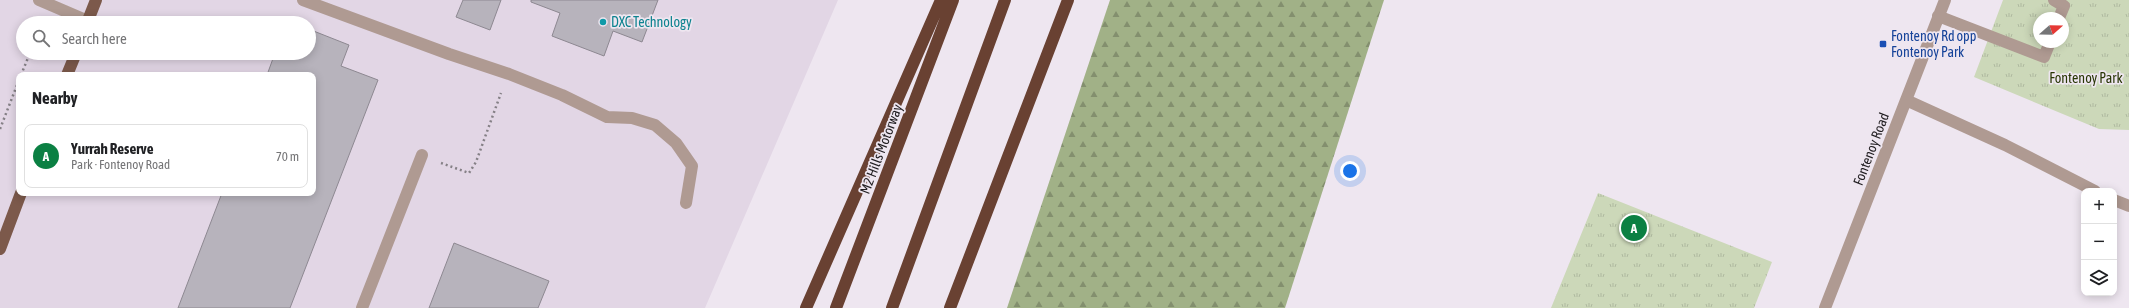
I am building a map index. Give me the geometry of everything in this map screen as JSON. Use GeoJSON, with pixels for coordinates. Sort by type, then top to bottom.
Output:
{"type":"FeatureCollection","features":[{"type":"Feature","properties":{"kind":"highway"},"geometry":{"type":"LineString","coordinates":[[806,308],[941,0]]}},
{"type":"Feature","properties":{"kind":"highway","name":"M2 Hills Motorway"},"geometry":{"type":"LineString","coordinates":[[836,308],[953,0]]}},
{"type":"Feature","properties":{"kind":"highway"},"geometry":{"type":"LineString","coordinates":[[892,308],[1005,0]]}},
{"type":"Feature","properties":{"kind":"highway"},"geometry":{"type":"LineString","coordinates":[[950,308],[1068,0]]}},
{"type":"Feature","properties":{"kind":"main road"},"geometry":{"type":"LineString","coordinates":[[90,16],[96,0]]}},
{"type":"Feature","properties":{"kind":"main road"},"geometry":{"type":"LineString","coordinates":[[68,72],[73,60]]}},
{"type":"Feature","properties":{"kind":"main road"},"geometry":{"type":"LineString","coordinates":[[0,249],[20,196]]}},
{"type":"Feature","properties":{"kind":"street"},"geometry":{"type":"LineString","coordinates":[[39,0],[75,16]]}},
{"type":"Feature","properties":{"kind":"street"},"geometry":{"type":"LineString","coordinates":[[303,0],[449,54],[509,74],[562,95],[607,117],[632,118],[655,125],[676,143],[692,166],[686,203]]}},
{"type":"Feature","properties":{"kind":"street","name":"Fontenoy Road"},"geometry":{"type":"LineString","coordinates":[[1824,308],[1945,0]]}},
{"type":"Feature","properties":{"kind":"street"},"geometry":{"type":"LineString","coordinates":[[1938,16],[2044,57],[2048,48]]}},
{"type":"Feature","properties":{"kind":"street"},"geometry":{"type":"LineString","coordinates":[[1906,100],[2005,145],[2089,188]]}},
{"type":"Feature","properties":{"kind":"street"},"geometry":{"type":"LineString","coordinates":[[362,308],[422,156]]}},
{"type":"Feature","properties":{"kind":"street"},"geometry":{"type":"LineString","coordinates":[[2117,201],[2129,206]]}},
{"type":"Feature","properties":{"kind":"path"},"geometry":{"type":"LineString","coordinates":[[22,72],[27,60]]}},
{"type":"Feature","properties":{"kind":"path"},"geometry":{"type":"LineString","coordinates":[[0,128],[16,88]]}},
{"type":"Feature","properties":{"kind":"path"},"geometry":{"type":"LineString","coordinates":[[422,156],[469,173],[476,162],[499,98]]}},
{"type":"Feature","properties":{"kind":"shaded area"},"geometry":{"type":"Polygon","coordinates":[[[0,0],[838,0],[705,308],[0,308],[0,0]]]}},
{"type":"Feature","properties":{"kind":"green space"},"geometry":{"type":"Polygon","coordinates":[[[1110,0],[1384,0],[1285,308],[1007,308],[1110,0]]]}},
{"type":"Feature","properties":{"kind":"green space","name":"Fontenoy Park"},"geometry":{"type":"Polygon","coordinates":[[[2003,0],[2129,0],[2129,130],[2099,129],[1974,77],[2003,0]]]}},
{"type":"Feature","properties":{"kind":"green space"},"geometry":{"type":"Polygon","coordinates":[[[1598,193],[1772,262],[1754,308],[1551,308],[1598,193]]]}},
{"type":"Feature","properties":{"kind":"building"},"geometry":{"type":"Polygon","coordinates":[[[463,0],[501,0],[490,30],[456,17],[463,0]]]}},
{"type":"Feature","properties":{"kind":"building","name":"DXC Technology"},"geometry":{"type":"Polygon","coordinates":[[[531,0],[658,0],[642,42],[613,31],[604,56],[552,36],[560,13],[531,2],[531,0]]]}},
{"type":"Feature","properties":{"kind":"building"},"geometry":{"type":"Polygon","coordinates":[[[316,32],[349,45],[341,66],[378,80],[290,308],[178,308],[221,196],[316,196],[316,72],[268,72],[272,60],[316,60],[316,32]]]}},
{"type":"Feature","properties":{"kind":"building"},"geometry":{"type":"Polygon","coordinates":[[[454,243],[549,281],[538,308],[429,308],[454,243]]]}},
{"type":"Feature","properties":{"kind":"place","name":"DXC Technology"},"geometry":{"type":"Point","coordinates":[603,22]}},
{"type":"Feature","properties":{"kind":"place","name":"Fontenoy Rd opp Fontenoy Park"},"geometry":{"type":"Point","coordinates":[1883,44]}},
{"type":"Feature","properties":{"kind":"place","name":"Yurrah Reserve"},"geometry":{"type":"Point","coordinates":[1634,228]}}]}
